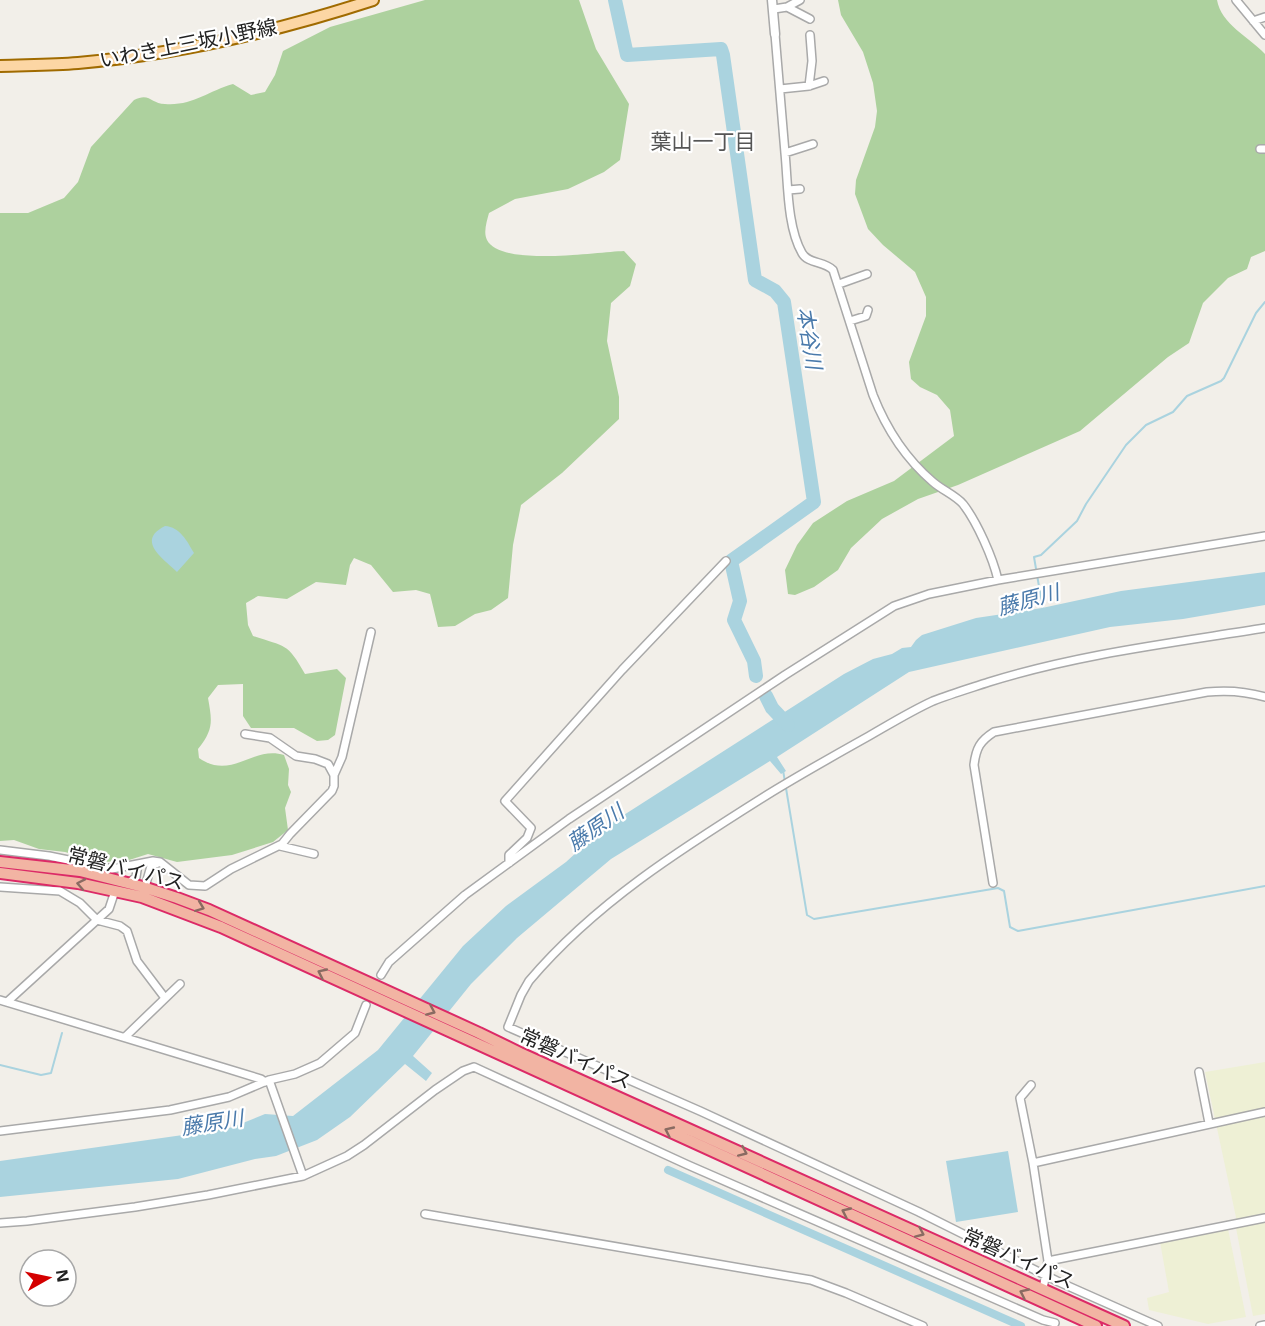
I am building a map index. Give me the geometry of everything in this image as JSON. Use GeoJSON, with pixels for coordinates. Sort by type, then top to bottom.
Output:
{"type":"FeatureCollection","features":[{"type":"Feature","properties":{"kind":"highway","name":"常磐バイパス"},"geometry":{"type":"LineString","coordinates":[[0,862],[80,871],[145,887],[209,910],[375,997]]}},
{"type":"Feature","properties":{"kind":"highway","name":"常磐バイパス"},"geometry":{"type":"LineString","coordinates":[[0,873],[78,883],[142,897],[221,927],[375,997],[520,1053],[1124,1326]]}},
{"type":"Feature","properties":{"kind":"highway","name":"常磐バイパス"},"geometry":{"type":"LineString","coordinates":[[475,1037],[1096,1326]]}},
{"type":"Feature","properties":{"kind":"main road","name":"いわき上三坂小野線"},"geometry":{"type":"LineString","coordinates":[[0,66],[76,63],[148,55],[239,37],[345,4],[373,0]]}},
{"type":"Feature","properties":{"kind":"street"},"geometry":{"type":"LineString","coordinates":[[788,7],[800,0]]}},
{"type":"Feature","properties":{"kind":"street"},"geometry":{"type":"LineString","coordinates":[[1236,0],[1265,35]]}},
{"type":"Feature","properties":{"kind":"street"},"geometry":{"type":"LineString","coordinates":[[810,19],[788,7],[773,4],[788,190],[795,231],[807,259],[829,266],[833,270],[873,395],[906,456],[934,483],[964,506],[994,562],[998,580]]}},
{"type":"Feature","properties":{"kind":"street"},"geometry":{"type":"LineString","coordinates":[[1253,21],[1265,17]]}},
{"type":"Feature","properties":{"kind":"street"},"geometry":{"type":"LineString","coordinates":[[809,86],[812,61],[810,35]]}},
{"type":"Feature","properties":{"kind":"street"},"geometry":{"type":"LineString","coordinates":[[780,89],[809,86],[824,81]]}},
{"type":"Feature","properties":{"kind":"street"},"geometry":{"type":"LineString","coordinates":[[785,153],[813,144]]}},
{"type":"Feature","properties":{"kind":"street"},"geometry":{"type":"LineString","coordinates":[[788,190],[800,189]]}},
{"type":"Feature","properties":{"kind":"street"},"geometry":{"type":"LineString","coordinates":[[839,284],[867,274]]}},
{"type":"Feature","properties":{"kind":"street"},"geometry":{"type":"LineString","coordinates":[[850,321],[866,316],[867,310]]}},
{"type":"Feature","properties":{"kind":"street"},"geometry":{"type":"LineString","coordinates":[[381,975],[389,962],[465,895],[569,819],[785,675],[894,606],[929,594],[998,580],[1265,536]]}},
{"type":"Feature","properties":{"kind":"street"},"geometry":{"type":"LineString","coordinates":[[509,863],[509,855],[527,838],[531,828],[505,801],[622,670],[726,561]]}},
{"type":"Feature","properties":{"kind":"street"},"geometry":{"type":"LineString","coordinates":[[1158,1326],[1045,1275],[908,1207],[700,1111],[508,1027],[529,981],[616,896],[688,845],[756,802],[900,718],[934,701],[1031,670],[1097,655],[1265,628]]}},
{"type":"Feature","properties":{"kind":"street"},"geometry":{"type":"LineString","coordinates":[[0,850],[49,856],[112,869],[153,861],[160,862],[189,885],[205,886],[231,869],[280,846],[332,791],[334,775],[342,757],[371,632]]}},
{"type":"Feature","properties":{"kind":"street"},"geometry":{"type":"LineString","coordinates":[[993,883],[974,765],[976,750],[983,739],[994,732],[1206,692],[1245,692],[1265,697]]}},
{"type":"Feature","properties":{"kind":"street"},"geometry":{"type":"LineString","coordinates":[[245,734],[270,738],[296,756],[328,764],[334,775]]}},
{"type":"Feature","properties":{"kind":"street"},"geometry":{"type":"LineString","coordinates":[[280,846],[314,854]]}},
{"type":"Feature","properties":{"kind":"street"},"geometry":{"type":"LineString","coordinates":[[145,887],[151,866],[160,862]]}},
{"type":"Feature","properties":{"kind":"street"},"geometry":{"type":"LineString","coordinates":[[129,883],[136,877],[138,864]]}},
{"type":"Feature","properties":{"kind":"street"},"geometry":{"type":"LineString","coordinates":[[0,887],[60,891],[80,903],[97,920],[124,928],[137,962],[165,998]]}},
{"type":"Feature","properties":{"kind":"street"},"geometry":{"type":"LineString","coordinates":[[3,1001],[110,909],[115,891]]}},
{"type":"Feature","properties":{"kind":"street"},"geometry":{"type":"LineString","coordinates":[[125,1037],[180,984]]}},
{"type":"Feature","properties":{"kind":"street"},"geometry":{"type":"LineString","coordinates":[[0,1131],[170,1110],[229,1097],[267,1081],[310,1069],[329,1057],[355,1034],[375,997]]}},
{"type":"Feature","properties":{"kind":"street"},"geometry":{"type":"LineString","coordinates":[[3,1001],[267,1081]]}},
{"type":"Feature","properties":{"kind":"street"},"geometry":{"type":"LineString","coordinates":[[0,1222],[27,1221],[135,1207],[303,1176],[347,1156],[435,1090],[463,1071],[474,1067],[858,1240],[1043,1320],[1055,1324],[1059,1309]]}},
{"type":"Feature","properties":{"kind":"street"},"geometry":{"type":"LineString","coordinates":[[1199,1072],[1209,1123]]}},
{"type":"Feature","properties":{"kind":"street"},"geometry":{"type":"LineString","coordinates":[[267,1081],[303,1176]]}},
{"type":"Feature","properties":{"kind":"street"},"geometry":{"type":"LineString","coordinates":[[1031,1084],[1020,1098],[1033,1163],[1048,1261],[1042,1289]]}},
{"type":"Feature","properties":{"kind":"street"},"geometry":{"type":"LineString","coordinates":[[1033,1163],[1265,1112]]}},
{"type":"Feature","properties":{"kind":"street"},"geometry":{"type":"LineString","coordinates":[[424,1214],[811,1280],[923,1326]]}},
{"type":"Feature","properties":{"kind":"street"},"geometry":{"type":"LineString","coordinates":[[1048,1261],[1265,1218]]}},
{"type":"Feature","properties":{"kind":"street"},"geometry":{"type":"LineString","coordinates":[[1260,1326],[1265,1325]]}},
{"type":"Feature","properties":{"kind":"green space"},"geometry":{"type":"Polygon","coordinates":[[[425,0],[579,0],[596,49],[629,104],[620,160],[604,172],[568,189],[515,199],[489,213],[485,230],[487,240],[496,248],[510,253],[550,256],[624,251],[636,264],[630,286],[611,303],[607,341],[619,397],[619,419],[562,473],[521,505],[513,545],[508,598],[491,610],[475,614],[455,626],[438,627],[430,594],[416,590],[393,592],[371,565],[354,558],[350,565],[346,585],[316,582],[287,599],[258,596],[246,603],[248,625],[253,636],[284,647],[294,656],[305,674],[337,669],[346,678],[335,735],[328,740],[317,741],[294,728],[251,728],[243,716],[243,684],[218,685],[208,698],[210,725],[207,736],[198,749],[199,758],[222,766],[232,765],[262,754],[284,755],[289,769],[288,785],[291,792],[285,808],[288,830],[273,842],[232,855],[177,862],[148,854],[126,861],[99,862],[65,852],[39,849],[14,840],[0,841],[0,213],[28,213],[64,198],[78,182],[91,147],[134,100],[144,97],[160,104],[184,103],[233,84],[251,95],[265,92],[275,75],[283,51],[330,27],[425,0]]]}},
{"type":"Feature","properties":{"kind":"green space"},"geometry":{"type":"Polygon","coordinates":[[[838,0],[1217,0],[1220,9],[1230,23],[1265,54],[1265,251],[1251,257],[1247,269],[1228,278],[1203,303],[1189,343],[1168,357],[1080,431],[958,485],[918,499],[882,519],[851,548],[838,570],[814,587],[795,595],[788,594],[785,570],[797,545],[813,523],[847,501],[894,481],[954,436],[950,410],[937,395],[920,387],[911,379],[909,362],[926,316],[926,297],[915,272],[868,229],[855,194],[856,180],[875,127],[877,111],[873,83],[863,52],[841,15],[838,0]]]}},
{"type":"Feature","properties":{"kind":"green space"},"geometry":{"type":"Polygon","coordinates":[[[1265,1062],[1265,1216],[1237,1222],[1205,1072],[1265,1062]]]}},
{"type":"Feature","properties":{"kind":"green space"},"geometry":{"type":"Polygon","coordinates":[[[1265,1221],[1265,1314],[1253,1316],[1236,1228],[1265,1221]]]}},
{"type":"Feature","properties":{"kind":"green space"},"geometry":{"type":"Polygon","coordinates":[[[1228,1229],[1246,1317],[1208,1324],[1149,1310],[1147,1298],[1169,1292],[1160,1242],[1228,1229]]]}},
{"type":"Feature","properties":{"kind":"water"},"geometry":{"type":"Polygon","coordinates":[[[165,526],[179,532],[194,553],[177,572],[160,556],[152,544],[152,538],[156,532],[165,526]]]}},
{"type":"Feature","properties":{"kind":"water"},"geometry":{"type":"Polygon","coordinates":[[[1265,572],[1265,605],[1183,619],[1110,627],[909,672],[777,757],[786,771],[781,774],[770,761],[611,859],[517,938],[471,984],[413,1056],[432,1073],[426,1081],[405,1064],[350,1117],[317,1140],[276,1156],[255,1159],[178,1179],[0,1197],[0,1161],[218,1130],[233,1127],[265,1114],[293,1116],[378,1050],[463,946],[506,906],[566,862],[602,829],[844,674],[873,659],[911,647],[922,635],[976,618],[1042,608],[1121,591],[1265,572]]]}},
{"type":"Feature","properties":{"kind":"water"},"geometry":{"type":"Polygon","coordinates":[[[1008,1151],[1018,1212],[956,1222],[946,1161],[1008,1151]]]}},
{"type":"Feature","properties":{"kind":"waterway","name":"本谷川"},"geometry":{"type":"LineString","coordinates":[[615,0],[627,55],[721,49],[755,280],[775,291],[784,302],[814,502],[731,561],[740,601],[734,620],[754,661],[756,676]]}},
{"type":"Feature","properties":{"kind":"waterway","name":"藤原川"},"geometry":{"type":"LineString","coordinates":[[1043,610],[1034,557],[1041,555],[1077,521],[1126,445],[1146,425],[1173,412],[1187,396],[1224,378],[1256,313],[1265,302]]}},
{"type":"Feature","properties":{"kind":"waterway","name":"本谷川"},"geometry":{"type":"LineString","coordinates":[[766,696],[772,708],[788,725]]}},
{"type":"Feature","properties":{"kind":"waterway"},"geometry":{"type":"LineString","coordinates":[[783,770],[807,915],[814,919],[998,888],[1004,891],[1010,927],[1018,931],[1265,886]]}},
{"type":"Feature","properties":{"kind":"waterway"},"geometry":{"type":"LineString","coordinates":[[0,1065],[41,1075],[51,1073],[62,1033]]}},
{"type":"Feature","properties":{"kind":"waterway"},"geometry":{"type":"LineString","coordinates":[[668,1170],[1021,1326]]}},
{"type":"Feature","properties":{"kind":"district","name":"葉山一丁目"},"geometry":{"type":"Point","coordinates":[703,141]}}]}
